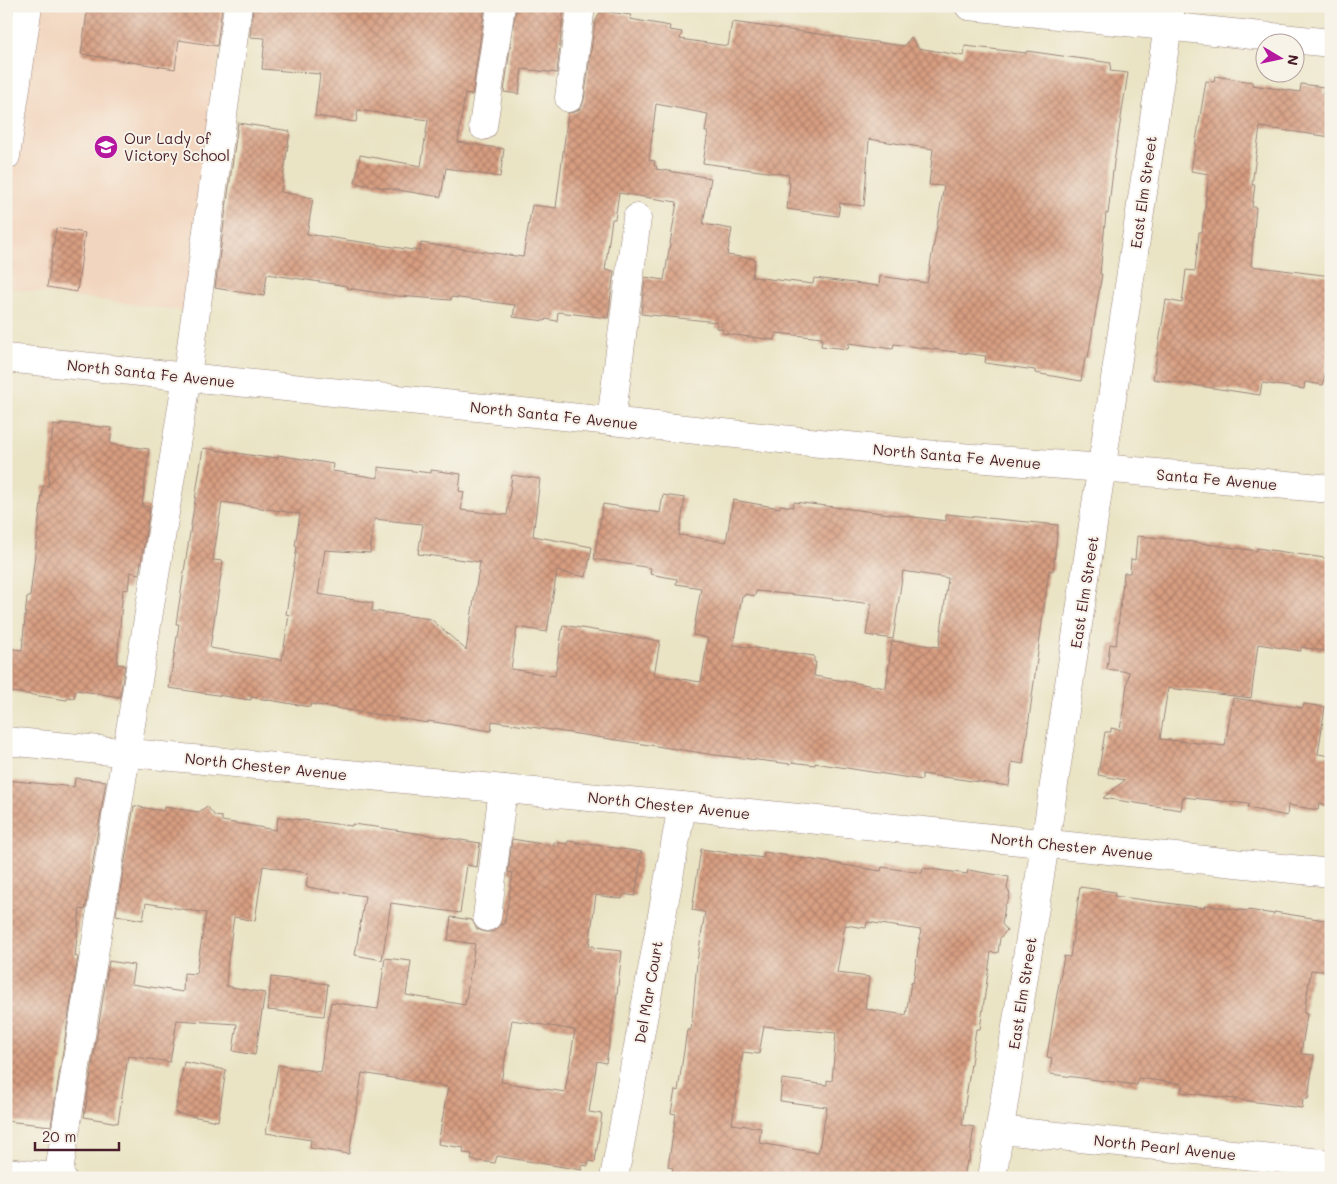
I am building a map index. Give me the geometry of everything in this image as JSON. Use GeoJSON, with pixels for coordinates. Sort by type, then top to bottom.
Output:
{"type":"FeatureCollection","features":[{"type":"Feature","properties":{"kind":"street"},"geometry":{"type":"LineString","coordinates":[[6,156],[28,6]]}},
{"type":"Feature","properties":{"kind":"street"},"geometry":{"type":"LineString","coordinates":[[58,1178],[187,376],[238,6]]}},
{"type":"Feature","properties":{"kind":"street"},"geometry":{"type":"LineString","coordinates":[[484,126],[501,6]]}},
{"type":"Feature","properties":{"kind":"street"},"geometry":{"type":"LineString","coordinates":[[569,98],[581,6]]}},
{"type":"Feature","properties":{"kind":"street"},"geometry":{"type":"LineString","coordinates":[[969,6],[1169,17],[1331,43]]}},
{"type":"Feature","properties":{"kind":"street","name":"East Elm Street"},"geometry":{"type":"LineString","coordinates":[[992,1178],[1045,844],[1169,17]]}},
{"type":"Feature","properties":{"kind":"street"},"geometry":{"type":"LineString","coordinates":[[618,422],[637,218]]}},
{"type":"Feature","properties":{"kind":"street"},"geometry":{"type":"LineString","coordinates":[[618,422],[651,247]]}},
{"type":"Feature","properties":{"kind":"street","name":"North Santa Fe Avenue"},"geometry":{"type":"LineString","coordinates":[[6,358],[935,455],[1102,468]]}},
{"type":"Feature","properties":{"kind":"street","name":"Santa Fe Avenue"},"geometry":{"type":"LineString","coordinates":[[1102,468],[1331,489]]}},
{"type":"Feature","properties":{"kind":"street","name":"North Chester Avenue"},"geometry":{"type":"LineString","coordinates":[[6,741],[682,806],[1331,873]]}},
{"type":"Feature","properties":{"kind":"street"},"geometry":{"type":"LineString","coordinates":[[487,917],[503,789]]}},
{"type":"Feature","properties":{"kind":"street","name":"Del Mar Court"},"geometry":{"type":"LineString","coordinates":[[614,1178],[682,806]]}},
{"type":"Feature","properties":{"kind":"street","name":"North Pearl Avenue"},"geometry":{"type":"LineString","coordinates":[[1000,1130],[1331,1164]]}},
{"type":"Feature","properties":{"kind":"street"},"geometry":{"type":"LineString","coordinates":[[6,1172],[62,1178]]}},
{"type":"Feature","properties":{"kind":"shaded area","name":"Our Lady of Victory School"},"geometry":{"type":"Polygon","coordinates":[[[6,6],[226,6],[184,311],[6,288],[6,6]]]}},
{"type":"Feature","properties":{"kind":"building"},"geometry":{"type":"Polygon","coordinates":[[[88,6],[222,6],[217,46],[179,40],[175,69],[81,54],[88,6]]]}},
{"type":"Feature","properties":{"kind":"building"},"geometry":{"type":"Polygon","coordinates":[[[253,6],[485,6],[472,95],[465,94],[458,142],[504,149],[500,177],[446,168],[441,197],[355,183],[360,155],[421,166],[428,120],[358,110],[356,122],[315,116],[320,74],[262,69],[265,38],[250,37],[253,6]]]}},
{"type":"Feature","properties":{"kind":"building"},"geometry":{"type":"Polygon","coordinates":[[[516,6],[564,6],[557,73],[522,69],[519,94],[504,92],[516,6]]]}},
{"type":"Feature","properties":{"kind":"building"},"geometry":{"type":"Polygon","coordinates":[[[601,11],[631,15],[630,19],[670,26],[669,30],[682,32],[680,39],[728,46],[732,22],[904,46],[911,37],[918,48],[964,56],[965,46],[1026,53],[1027,51],[1111,63],[1110,71],[1128,73],[1108,214],[1106,213],[1100,274],[1102,274],[1088,358],[1085,358],[1081,381],[1035,373],[1035,370],[985,363],[986,356],[894,344],[893,349],[849,343],[848,349],[821,346],[822,338],[776,333],[775,340],[742,336],[722,333],[723,329],[716,328],[717,322],[641,314],[645,277],[664,280],[677,202],[619,193],[615,219],[612,219],[605,270],[614,271],[608,318],[558,312],[557,321],[513,317],[515,305],[451,297],[451,300],[398,296],[267,274],[264,296],[215,288],[238,123],[290,131],[281,192],[313,198],[307,234],[420,251],[421,243],[523,257],[532,205],[556,208],[568,113],[575,112],[581,108],[584,100],[595,22],[601,11]],[[656,104],[649,160],[655,161],[654,166],[657,166],[656,169],[711,178],[703,224],[732,229],[727,255],[755,259],[752,277],[813,284],[814,278],[879,286],[880,276],[927,283],[944,186],[929,185],[933,149],[869,139],[864,206],[840,203],[838,216],[787,209],[789,175],[703,163],[708,132],[705,132],[708,114],[656,104]]]}},
{"type":"Feature","properties":{"kind":"building"},"geometry":{"type":"Polygon","coordinates":[[[1215,76],[1252,82],[1252,85],[1300,92],[1301,84],[1324,87],[1323,94],[1331,95],[1331,137],[1260,127],[1252,185],[1255,185],[1252,207],[1256,207],[1251,266],[1331,276],[1331,338],[1323,385],[1305,382],[1304,389],[1262,383],[1260,395],[1153,379],[1166,300],[1182,303],[1186,270],[1195,271],[1199,232],[1202,232],[1209,174],[1191,171],[1206,81],[1214,82],[1215,76]]]}},
{"type":"Feature","properties":{"kind":"building"},"geometry":{"type":"Polygon","coordinates":[[[56,228],[85,233],[77,292],[47,287],[56,228]]]}},
{"type":"Feature","properties":{"kind":"building"},"geometry":{"type":"Polygon","coordinates":[[[61,423],[112,428],[110,444],[149,449],[142,506],[150,507],[139,574],[130,572],[128,590],[123,589],[117,664],[125,665],[120,697],[76,690],[74,698],[68,697],[67,700],[6,691],[6,648],[22,650],[27,597],[30,597],[43,486],[48,486],[53,425],[61,426],[61,423]]]}},
{"type":"Feature","properties":{"kind":"building"},"geometry":{"type":"Polygon","coordinates":[[[203,448],[269,458],[278,458],[278,455],[333,464],[332,471],[378,478],[378,467],[431,473],[431,470],[461,474],[459,491],[464,492],[461,510],[507,515],[512,475],[540,479],[533,536],[592,547],[586,577],[557,571],[547,632],[517,627],[511,669],[555,676],[563,625],[660,641],[654,675],[701,682],[708,638],[693,635],[701,588],[676,584],[677,579],[650,574],[651,568],[594,559],[603,504],[660,513],[663,495],[685,498],[679,535],[726,542],[733,500],[780,508],[780,505],[793,507],[794,502],[946,521],[946,514],[1058,525],[1053,571],[1049,570],[1023,764],[1012,762],[1009,786],[922,774],[922,780],[815,763],[815,765],[792,762],[791,764],[715,755],[492,721],[491,731],[311,704],[310,707],[251,697],[251,700],[169,688],[179,624],[176,624],[203,448]],[[222,502],[213,560],[223,561],[210,648],[282,660],[289,615],[286,614],[297,547],[295,546],[300,514],[222,502]],[[374,519],[370,553],[325,550],[318,594],[373,603],[372,611],[431,619],[466,650],[480,562],[418,554],[423,524],[374,519]],[[903,571],[893,639],[866,635],[871,604],[756,591],[755,596],[745,594],[745,596],[742,596],[733,645],[814,656],[814,662],[816,662],[814,676],[886,688],[892,641],[939,647],[948,578],[903,571]]]}},
{"type":"Feature","properties":{"kind":"building"},"geometry":{"type":"Polygon","coordinates":[[[1137,536],[1257,551],[1257,548],[1331,559],[1331,652],[1301,647],[1301,651],[1258,644],[1251,698],[1168,688],[1160,739],[1225,746],[1233,698],[1303,708],[1304,704],[1325,707],[1318,754],[1331,756],[1331,806],[1319,804],[1318,810],[1288,805],[1287,816],[1248,808],[1249,804],[1183,797],[1181,810],[1103,798],[1125,780],[1098,775],[1105,732],[1111,732],[1111,728],[1120,730],[1129,672],[1107,669],[1110,644],[1116,645],[1124,573],[1130,573],[1131,559],[1135,560],[1137,536]]]}},
{"type":"Feature","properties":{"kind":"building"},"geometry":{"type":"Polygon","coordinates":[[[75,778],[106,781],[85,910],[80,909],[75,956],[78,957],[51,1126],[6,1121],[6,780],[74,787],[75,778]]]}},
{"type":"Feature","properties":{"kind":"building"},"geometry":{"type":"Polygon","coordinates":[[[134,806],[163,811],[164,807],[199,812],[207,806],[215,816],[222,817],[222,821],[276,830],[278,817],[376,827],[480,843],[477,867],[467,865],[460,913],[391,903],[382,960],[355,955],[365,896],[306,887],[308,873],[263,866],[255,921],[234,917],[226,986],[265,993],[255,1055],[233,1051],[237,1024],[177,1020],[170,1062],[128,1056],[118,1123],[84,1117],[109,961],[134,965],[131,984],[183,992],[184,973],[196,974],[206,913],[146,903],[143,920],[116,915],[134,806]]]}},
{"type":"Feature","properties":{"kind":"building"},"geometry":{"type":"Polygon","coordinates":[[[512,839],[554,846],[554,842],[567,844],[568,841],[642,852],[635,896],[623,894],[622,899],[596,895],[589,946],[622,951],[606,1063],[597,1061],[589,1112],[602,1114],[595,1162],[589,1161],[588,1166],[582,1165],[582,1170],[497,1156],[495,1163],[471,1160],[472,1154],[463,1153],[464,1148],[438,1144],[448,1087],[362,1073],[349,1154],[310,1148],[311,1140],[266,1133],[278,1065],[320,1072],[331,1002],[378,1009],[385,958],[411,961],[406,995],[465,1005],[475,944],[448,940],[451,917],[472,920],[477,929],[485,932],[493,932],[500,924],[504,925],[513,873],[508,872],[512,839]],[[512,1020],[501,1082],[565,1092],[575,1030],[512,1020]]]}},
{"type":"Feature","properties":{"kind":"building"},"geometry":{"type":"Polygon","coordinates":[[[701,849],[763,858],[764,852],[881,871],[882,867],[922,873],[923,868],[967,874],[968,870],[1009,877],[1007,889],[1010,893],[1005,905],[1002,924],[1007,930],[1000,938],[998,953],[991,952],[980,1029],[976,1029],[962,1125],[974,1127],[969,1162],[967,1161],[964,1178],[683,1178],[672,1176],[673,1168],[668,1167],[676,1114],[671,1113],[675,1090],[678,1091],[687,1030],[691,1030],[697,962],[705,912],[692,910],[701,849]],[[867,922],[866,928],[845,925],[837,973],[869,977],[865,1009],[906,1015],[921,930],[867,922]],[[764,1026],[759,1054],[743,1052],[732,1124],[761,1128],[759,1143],[818,1153],[827,1107],[780,1101],[782,1079],[827,1085],[827,1080],[832,1081],[836,1033],[764,1026]]]}},
{"type":"Feature","properties":{"kind":"building"},"geometry":{"type":"Polygon","coordinates":[[[1080,887],[1115,892],[1114,896],[1204,908],[1205,905],[1274,914],[1274,912],[1331,921],[1331,972],[1311,970],[1304,1013],[1307,1014],[1301,1054],[1314,1055],[1308,1099],[1303,1099],[1302,1108],[1181,1092],[1183,1084],[1138,1078],[1137,1085],[1050,1074],[1052,1058],[1047,1057],[1056,1000],[1064,956],[1070,957],[1080,887]]]}},
{"type":"Feature","properties":{"kind":"building"},"geometry":{"type":"Polygon","coordinates":[[[271,977],[328,984],[324,1016],[268,1010],[271,977]]]}},
{"type":"Feature","properties":{"kind":"building"},"geometry":{"type":"Polygon","coordinates":[[[184,1062],[226,1070],[218,1121],[175,1113],[184,1062]]]}},
{"type":"Feature","properties":{"kind":"place","name":"Our Lady of Victory School"},"geometry":{"type":"Point","coordinates":[106,147]}}]}
